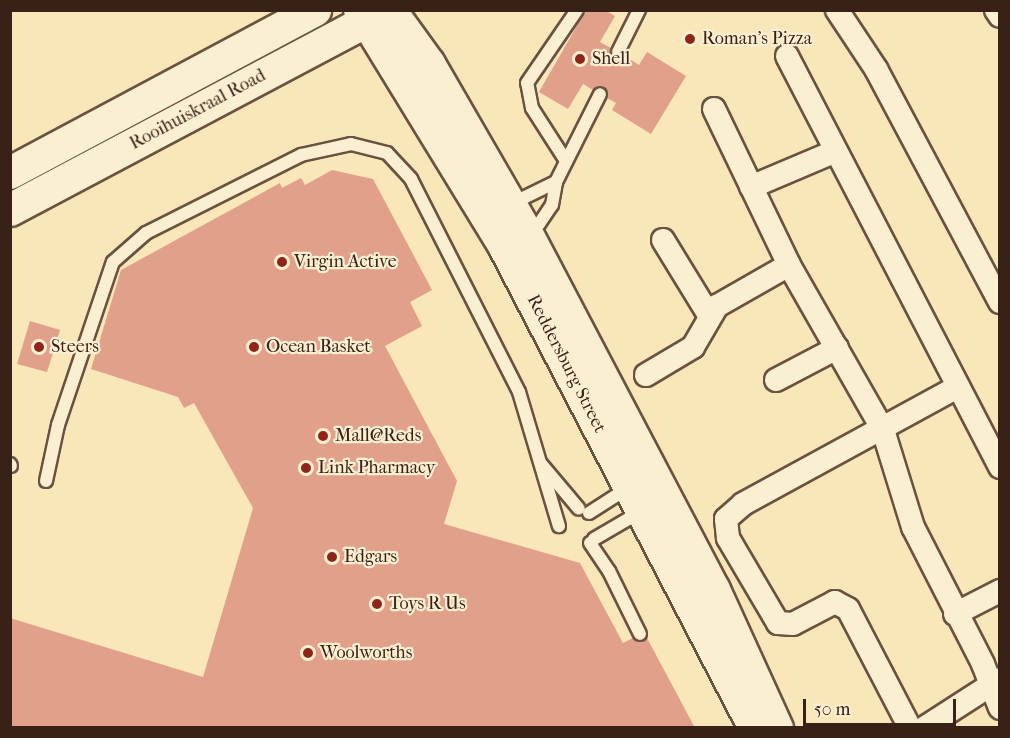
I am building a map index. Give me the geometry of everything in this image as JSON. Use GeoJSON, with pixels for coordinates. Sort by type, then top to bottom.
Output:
{"type":"FeatureCollection","features":[{"type":"Feature","properties":{"kind":"street","name":"Rooihuiskraal Road"},"geometry":{"type":"LineString","coordinates":[[10,173],[315,10]]}},
{"type":"Feature","properties":{"kind":"street"},"geometry":{"type":"LineString","coordinates":[[837,10],[876,69],[999,302]]}},
{"type":"Feature","properties":{"kind":"street"},"geometry":{"type":"LineString","coordinates":[[996,10],[999,16]]}},
{"type":"Feature","properties":{"kind":"street","name":"Rooihuiskraal Road"},"geometry":{"type":"LineString","coordinates":[[10,210],[376,13]]}},
{"type":"Feature","properties":{"kind":"street","name":"Reddersburg Street"},"geometry":{"type":"LineString","coordinates":[[376,13],[429,64],[500,211],[523,234],[552,280],[754,728]]}},
{"type":"Feature","properties":{"kind":"street"},"geometry":{"type":"LineString","coordinates":[[787,56],[999,467]]}},
{"type":"Feature","properties":{"kind":"street"},"geometry":{"type":"LineString","coordinates":[[714,109],[789,265],[883,430],[913,527],[956,614],[993,676],[999,708]]}},
{"type":"Feature","properties":{"kind":"street"},"geometry":{"type":"LineString","coordinates":[[752,187],[836,151]]}},
{"type":"Feature","properties":{"kind":"street","name":"Reddersburg Street"},"geometry":{"type":"LineString","coordinates":[[523,234],[647,492],[714,590],[777,728]]}},
{"type":"Feature","properties":{"kind":"street"},"geometry":{"type":"LineString","coordinates":[[663,240],[709,315]]}},
{"type":"Feature","properties":{"kind":"street"},"geometry":{"type":"LineString","coordinates":[[646,375],[693,347],[709,315],[789,265]]}},
{"type":"Feature","properties":{"kind":"street"},"geometry":{"type":"LineString","coordinates":[[776,380],[837,348]]}},
{"type":"Feature","properties":{"kind":"street"},"geometry":{"type":"LineString","coordinates":[[910,728],[848,609],[835,602],[793,624],[778,623],[725,527],[726,519],[737,508],[958,387]]}},
{"type":"Feature","properties":{"kind":"street"},"geometry":{"type":"LineString","coordinates":[[956,614],[999,591]]}},
{"type":"Feature","properties":{"kind":"street"},"geometry":{"type":"LineString","coordinates":[[924,728],[993,676]]}},
{"type":"Feature","properties":{"kind":"lane"},"geometry":{"type":"LineString","coordinates":[[566,161],[532,108],[527,83],[577,10]]}},
{"type":"Feature","properties":{"kind":"lane"},"geometry":{"type":"LineString","coordinates":[[618,52],[639,10]]}},
{"type":"Feature","properties":{"kind":"lane"},"geometry":{"type":"LineString","coordinates":[[523,234],[552,205],[556,182],[600,94]]}},
{"type":"Feature","properties":{"kind":"lane"},"geometry":{"type":"LineString","coordinates":[[46,481],[58,425],[113,262],[146,233],[301,155],[351,144],[387,153],[411,179],[519,392],[559,526]]}},
{"type":"Feature","properties":{"kind":"lane"},"geometry":{"type":"LineString","coordinates":[[500,211],[556,182]]}},
{"type":"Feature","properties":{"kind":"lane"},"geometry":{"type":"LineString","coordinates":[[540,462],[584,511],[647,492]]}},
{"type":"Feature","properties":{"kind":"lane"},"geometry":{"type":"LineString","coordinates":[[640,634],[592,541],[647,492]]}},
{"type":"Feature","properties":{"kind":"building"},"geometry":{"type":"Polygon","coordinates":[[[586,10],[605,10],[615,16],[600,42],[611,48],[614,59],[625,56],[639,65],[647,52],[686,76],[651,134],[612,110],[616,103],[607,98],[603,86],[593,90],[583,84],[568,109],[539,92],[586,10]]]}},
{"type":"Feature","properties":{"kind":"building","name":"Mall@Reds"},"geometry":{"type":"Polygon","coordinates":[[[332,170],[373,179],[432,290],[410,302],[422,326],[385,346],[457,481],[444,524],[580,563],[623,643],[633,638],[640,642],[647,638],[695,728],[10,728],[10,618],[203,677],[253,508],[194,403],[184,408],[178,397],[91,369],[121,270],[280,183],[282,188],[301,178],[305,185],[332,170]]]}},
{"type":"Feature","properties":{"kind":"building","name":"Steers"},"geometry":{"type":"Polygon","coordinates":[[[30,321],[60,330],[47,372],[17,364],[30,321]]]}},
{"type":"Feature","properties":{"kind":"place","name":"Roman's Pizza"},"geometry":{"type":"Point","coordinates":[690,39]}},
{"type":"Feature","properties":{"kind":"place","name":"Shell"},"geometry":{"type":"Point","coordinates":[580,59]}},
{"type":"Feature","properties":{"kind":"place","name":"Virgin Active"},"geometry":{"type":"Point","coordinates":[282,262]}},
{"type":"Feature","properties":{"kind":"place","name":"Steers"},"geometry":{"type":"Point","coordinates":[39,347]}},
{"type":"Feature","properties":{"kind":"place","name":"Ocean Basket"},"geometry":{"type":"Point","coordinates":[254,347]}},
{"type":"Feature","properties":{"kind":"place","name":"Mall@Reds"},"geometry":{"type":"Point","coordinates":[323,436]}},
{"type":"Feature","properties":{"kind":"place","name":"Link Pharmacy"},"geometry":{"type":"Point","coordinates":[306,468]}},
{"type":"Feature","properties":{"kind":"place","name":"Edgars"},"geometry":{"type":"Point","coordinates":[332,557]}},
{"type":"Feature","properties":{"kind":"place","name":"Toys R Us"},"geometry":{"type":"Point","coordinates":[377,604]}},
{"type":"Feature","properties":{"kind":"place","name":"Woolworths"},"geometry":{"type":"Point","coordinates":[308,653]}}]}
